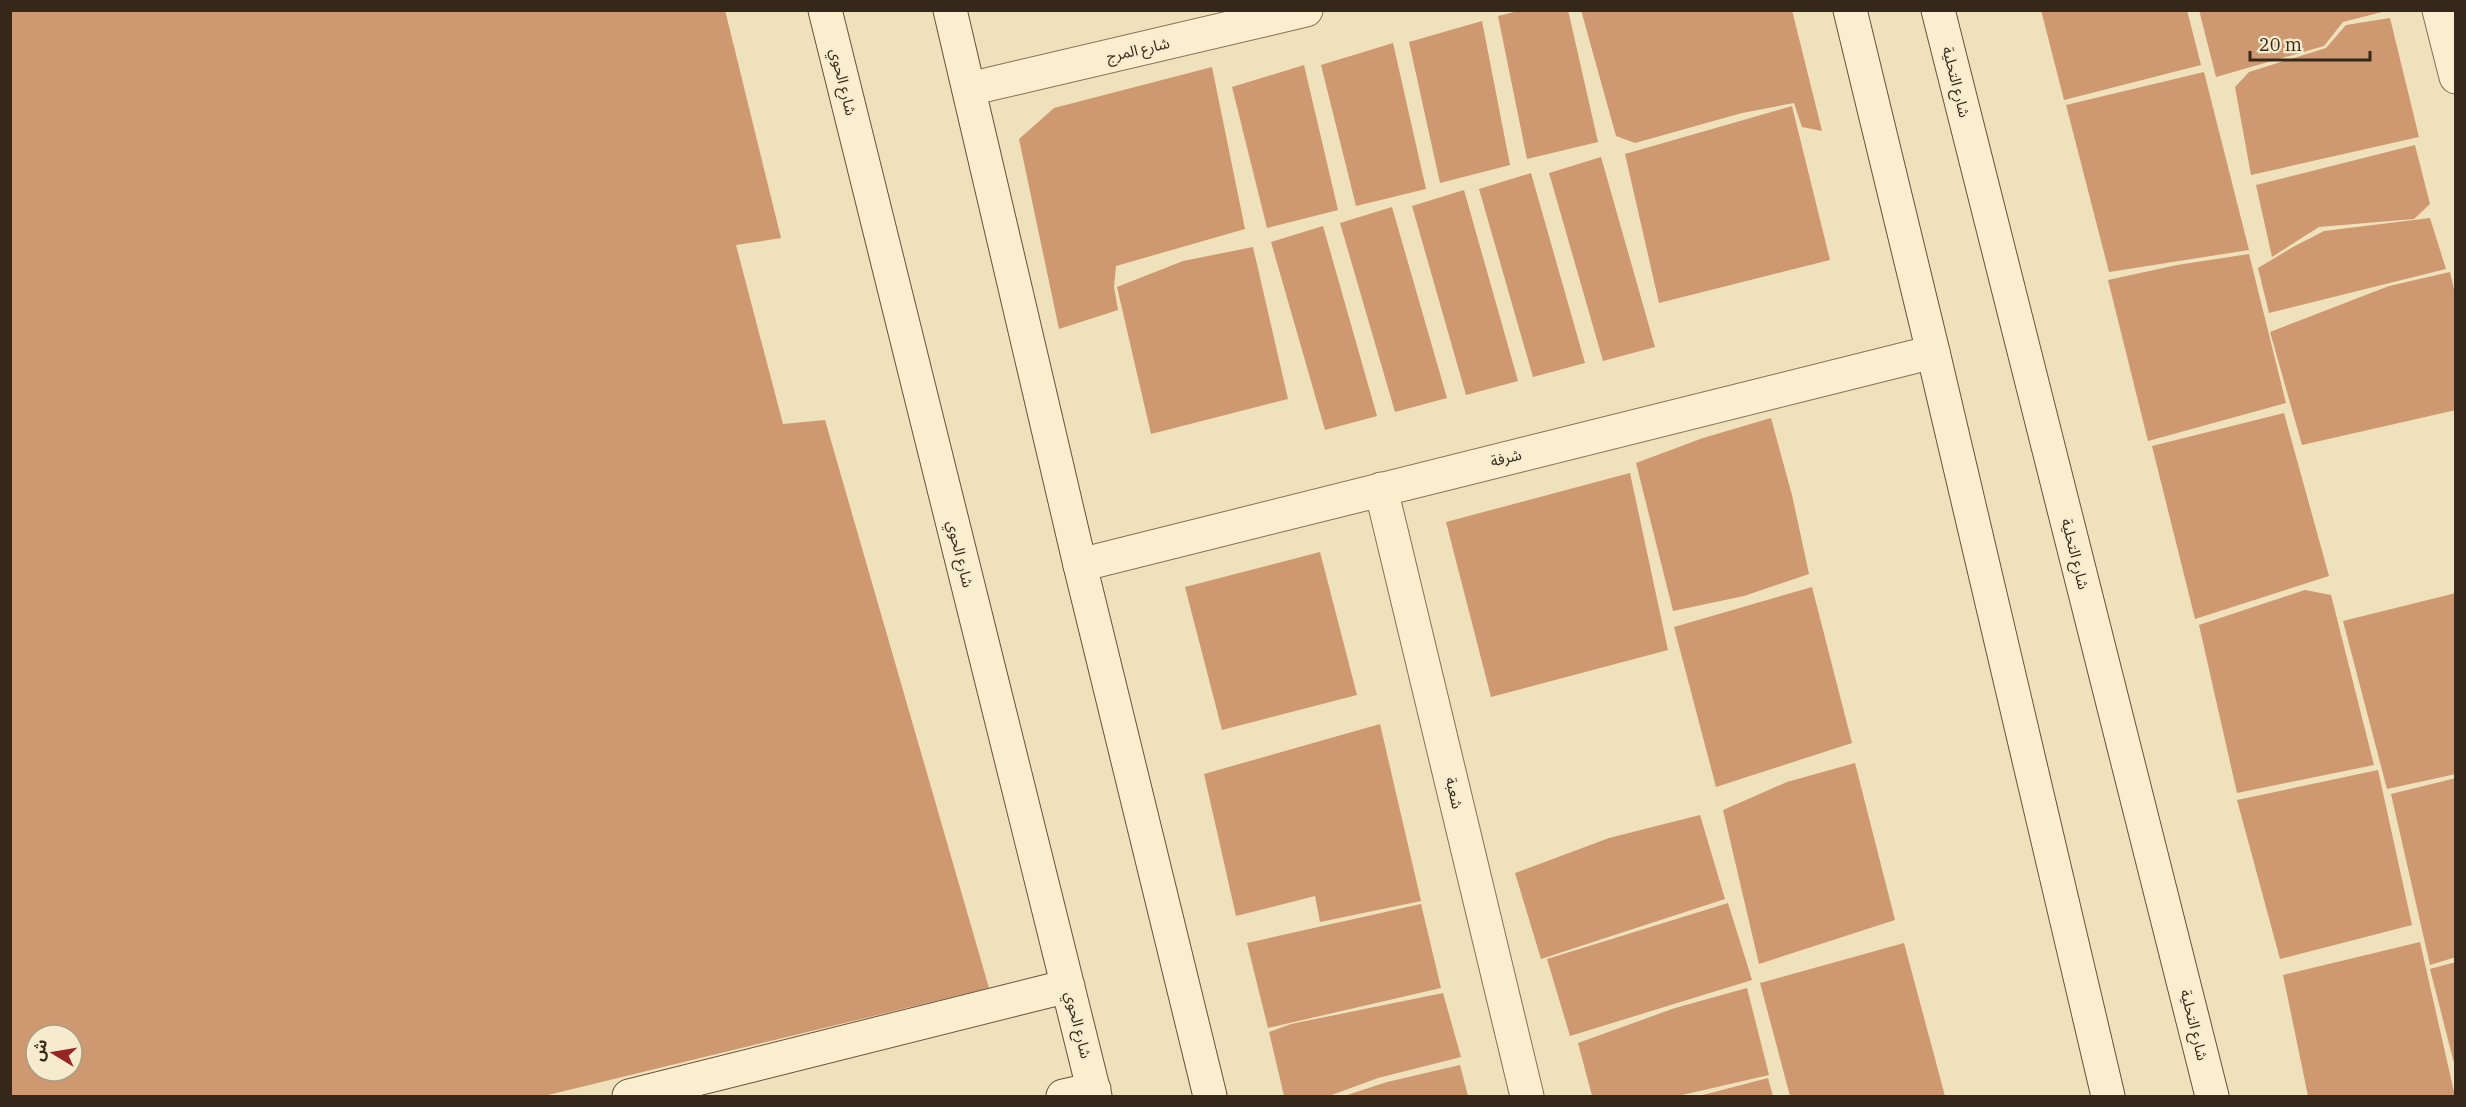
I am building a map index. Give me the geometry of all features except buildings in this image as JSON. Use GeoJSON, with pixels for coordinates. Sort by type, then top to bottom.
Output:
{"type":"FeatureCollection","features":[{"type":"Feature","properties":{"kind":"street","name":"شارع الحوي"},"geometry":{"type":"LineString","coordinates":[[825,10],[1068,986],[1084,1094]]}},
{"type":"Feature","properties":{"kind":"street"},"geometry":{"type":"LineString","coordinates":[[950,10],[1080,566],[1209,1096]]}},
{"type":"Feature","properties":{"kind":"street","name":"شارع المرج"},"geometry":{"type":"LineString","coordinates":[[969,89],[1306,10]]}},
{"type":"Feature","properties":{"kind":"street"},"geometry":{"type":"LineString","coordinates":[[1850,10],[2108,1096]]}},
{"type":"Feature","properties":{"kind":"street","name":"شارع التحلية"},"geometry":{"type":"LineString","coordinates":[[1938,10],[2212,1096]]}},
{"type":"Feature","properties":{"kind":"street"},"geometry":{"type":"LineString","coordinates":[[2439,10],[2456,77]]}},
{"type":"Feature","properties":{"kind":"street","name":"شرفة"},"geometry":{"type":"LineString","coordinates":[[1080,566],[1933,352]]}},
{"type":"Feature","properties":{"kind":"street","name":"شعبة"},"geometry":{"type":"LineString","coordinates":[[1381,489],[1527,1096]]}},
{"type":"Feature","properties":{"kind":"street"},"geometry":{"type":"LineString","coordinates":[[629,1096],[1068,986]]}}]}
